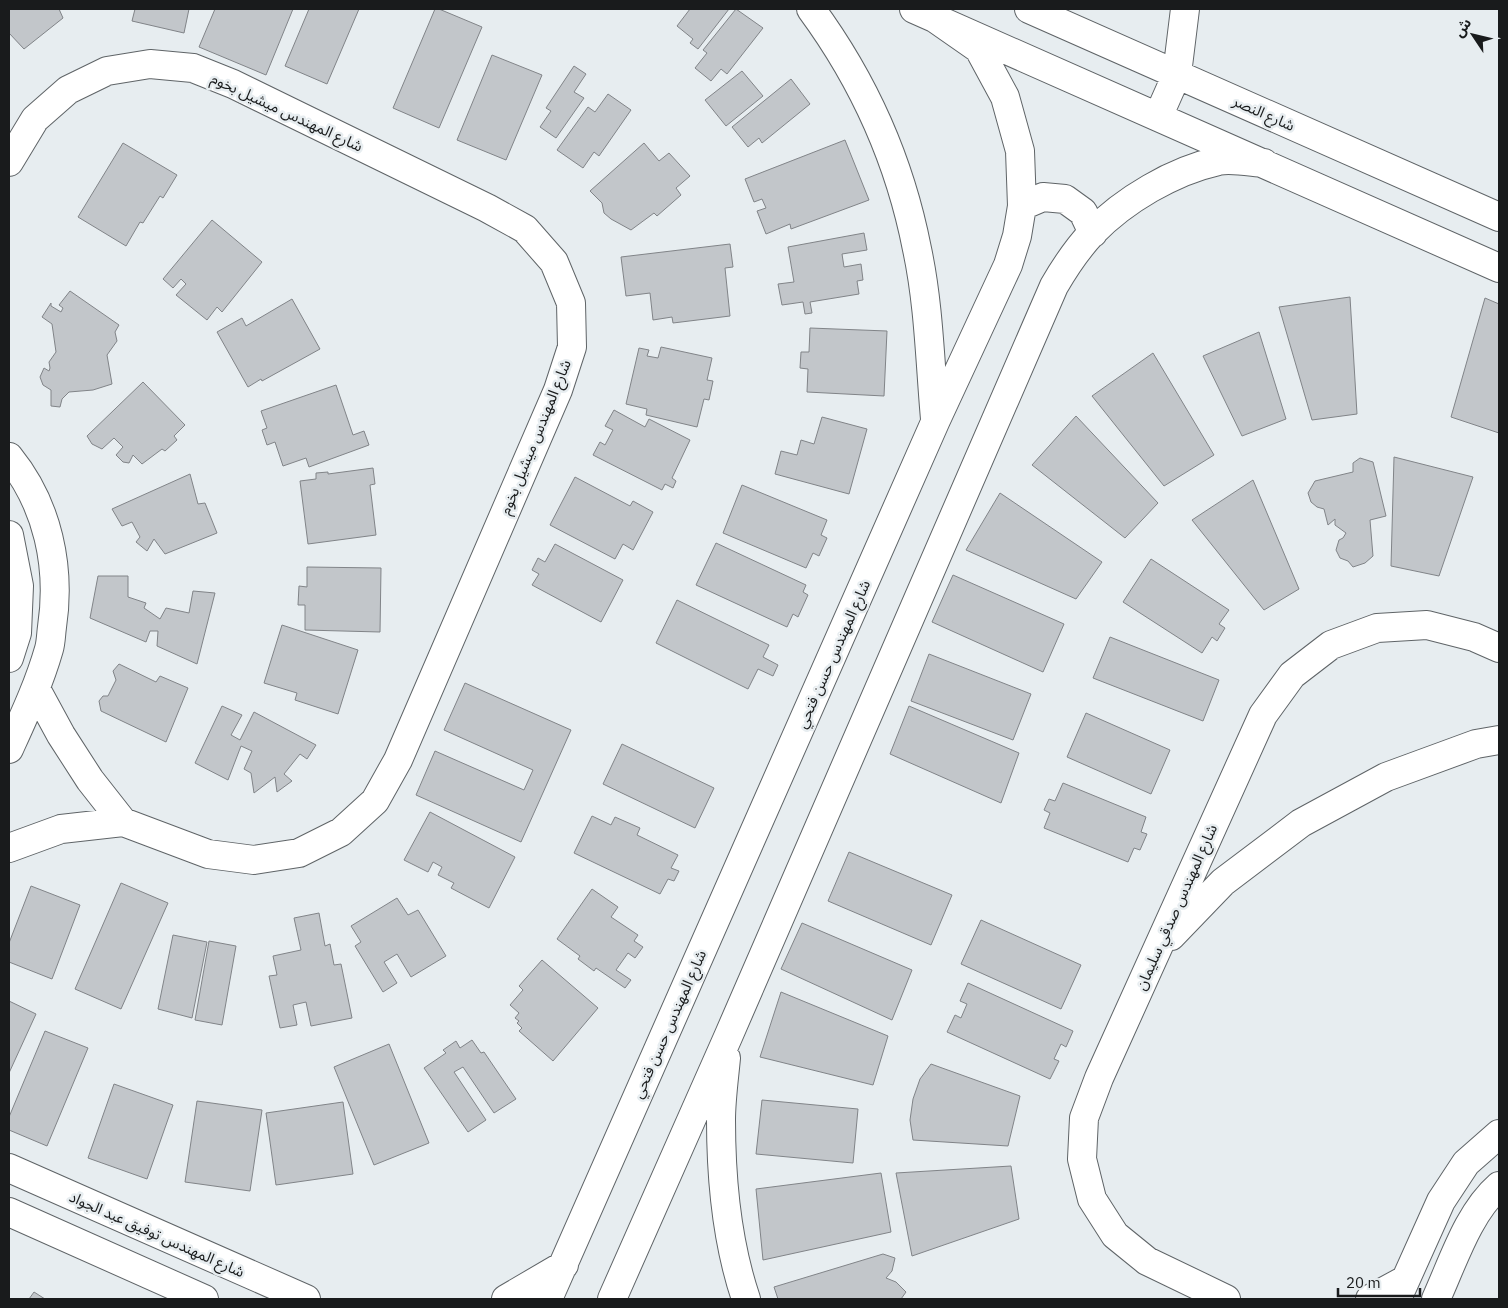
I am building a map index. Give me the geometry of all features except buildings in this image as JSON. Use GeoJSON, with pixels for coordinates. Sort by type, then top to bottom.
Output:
{"type":"FeatureCollection","features":[{"type":"Feature","properties":{"kind":"street"},"geometry":{"type":"LineString","coordinates":[[812,9],[834,39],[862,89],[886,141],[905,195],[918,251],[926,308],[936,420]]}},
{"type":"Feature","properties":{"kind":"street"},"geometry":{"type":"LineString","coordinates":[[1158,117],[1176,74],[1185,9]]}},
{"type":"Feature","properties":{"kind":"street","name":"شارع النصر"},"geometry":{"type":"LineString","coordinates":[[1051,12],[1176,74],[1499,217]]}},
{"type":"Feature","properties":{"kind":"street"},"geometry":{"type":"LineString","coordinates":[[925,14],[1499,268]]}},
{"type":"Feature","properties":{"kind":"street","name":"شارع المهندس حسن فتحي"},"geometry":{"type":"LineString","coordinates":[[548,1299],[936,420],[1008,265],[1017,236],[1022,206],[1020,151],[1005,97],[979,49],[925,14]]}},
{"type":"Feature","properties":{"kind":"street","name":"شارع المهندس ميشيل بخوم"},"geometry":{"type":"LineString","coordinates":[[9,162],[36,119],[68,90],[107,71],[150,64],[193,68],[233,84],[525,229],[554,262],[571,304],[572,348],[558,390],[398,760],[375,800],[341,832],[300,853],[254,860],[208,854],[123,822],[61,829],[9,848]]}},
{"type":"Feature","properties":{"kind":"street"},"geometry":{"type":"LineString","coordinates":[[617,1295],[1054,286],[1072,258],[1093,233],[1130,200],[1173,176],[1219,160],[1264,163]]}},
{"type":"Feature","properties":{"kind":"street"},"geometry":{"type":"LineString","coordinates":[[1022,206],[1043,197],[1065,199],[1083,212],[1093,233]]}},
{"type":"Feature","properties":{"kind":"street"},"geometry":{"type":"LineString","coordinates":[[9,457],[20,471],[41,512],[53,556],[56,602],[49,647],[36,689],[9,749]]}},
{"type":"Feature","properties":{"kind":"street"},"geometry":{"type":"LineString","coordinates":[[9,535],[19,586],[16,632],[9,658]]}},
{"type":"Feature","properties":{"kind":"street","name":"شارع المهندس صدقي سليمان"},"geometry":{"type":"LineString","coordinates":[[1226,1299],[1147,1262],[1115,1235],[1092,1199],[1082,1159],[1084,1118],[1098,1078],[1263,715],[1292,675],[1331,645],[1377,628],[1427,625],[1474,637],[1499,648]]}},
{"type":"Feature","properties":{"kind":"street"},"geometry":{"type":"LineString","coordinates":[[36,689],[61,736],[85,773],[123,822]]}},
{"type":"Feature","properties":{"kind":"street"},"geometry":{"type":"LineString","coordinates":[[1156,952],[1223,882],[1300,823],[1386,777],[1476,744],[1499,740]]}},
{"type":"Feature","properties":{"kind":"street"},"geometry":{"type":"LineString","coordinates":[[728,1036],[721,1119],[724,1202],[740,1283],[746,1299]]}},
{"type":"Feature","properties":{"kind":"street"},"geometry":{"type":"LineString","coordinates":[[1370,1299],[1401,1290],[1441,1201],[1466,1163],[1499,1134]]}},
{"type":"Feature","properties":{"kind":"street","name":"شارع المهندس توفيق عبد الجواد"},"geometry":{"type":"LineString","coordinates":[[9,1168],[306,1299]]}},
{"type":"Feature","properties":{"kind":"street"},"geometry":{"type":"LineString","coordinates":[[1438,1297],[1468,1226],[1492,1192],[1499,1186]]}},
{"type":"Feature","properties":{"kind":"street"},"geometry":{"type":"LineString","coordinates":[[9,1212],[189,1296]]}},
{"type":"Feature","properties":{"kind":"street"},"geometry":{"type":"LineString","coordinates":[[506,1299],[564,1265]]}}]}
